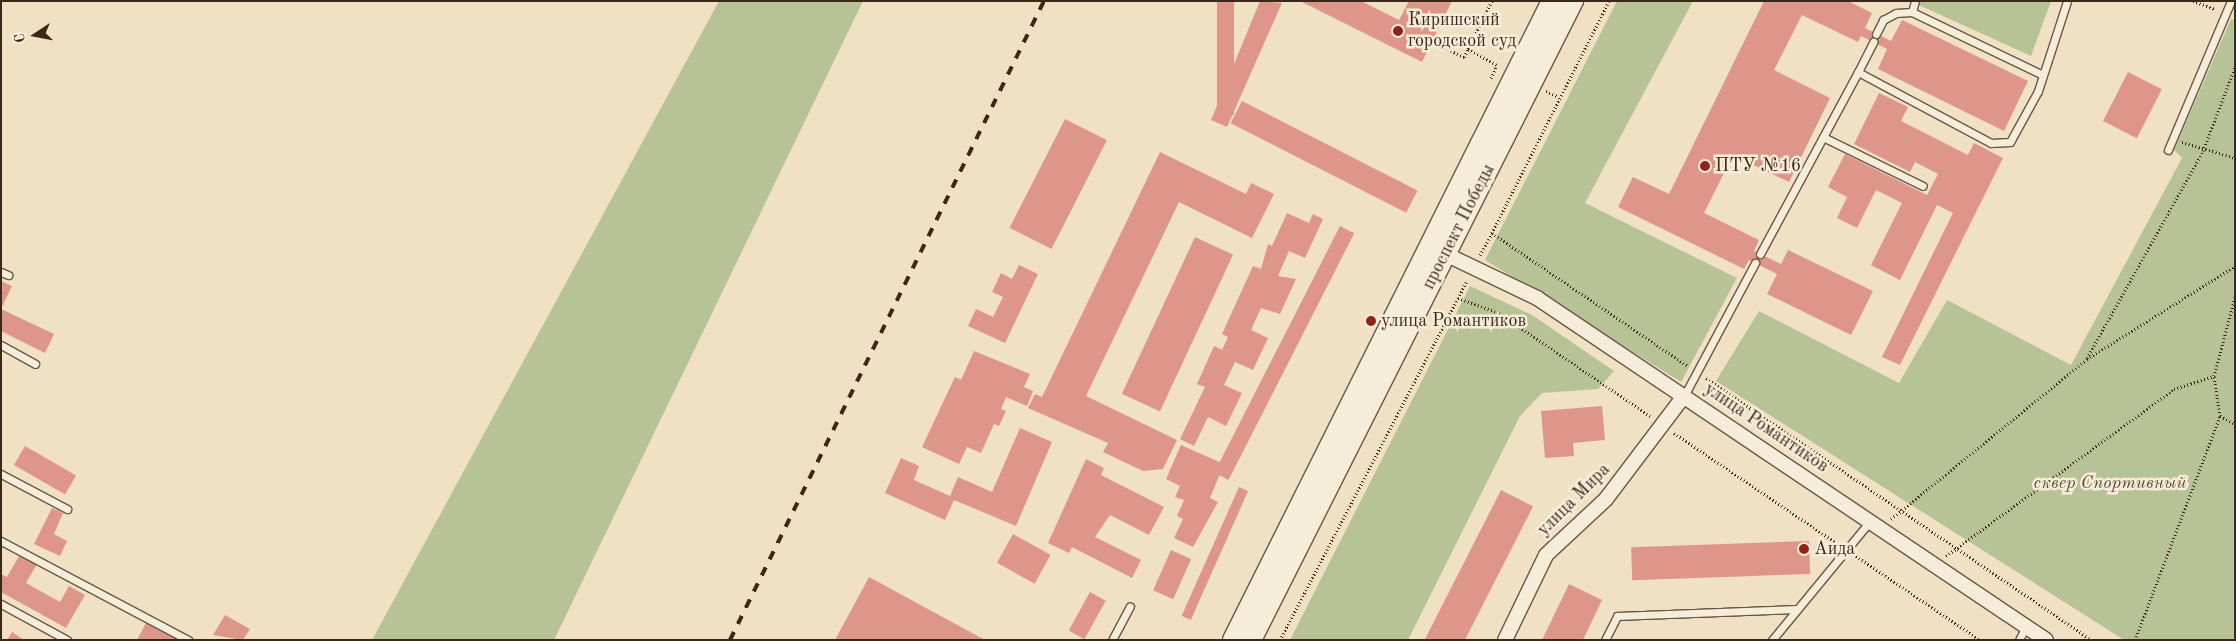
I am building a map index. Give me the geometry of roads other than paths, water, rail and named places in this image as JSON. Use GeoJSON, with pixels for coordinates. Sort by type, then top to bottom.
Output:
{"type":"FeatureCollection","features":[{"type":"Feature","properties":{"kind":"main road","name":"проспект Победы"},"geometry":{"type":"LineString","coordinates":[[1251,640],[1438,250],[1552,1]]}},
{"type":"Feature","properties":{"kind":"main road","name":"проспект Победы"},"geometry":{"type":"LineString","coordinates":[[1233,640],[1438,250],[1573,1]]}},
{"type":"Feature","properties":{"kind":"street","name":"улица Романтиков"},"geometry":{"type":"LineString","coordinates":[[1438,250],[1536,298],[2046,640]]}},
{"type":"Feature","properties":{"kind":"street","name":"улица Мира"},"geometry":{"type":"LineString","coordinates":[[1504,640],[1546,555],[1606,498],[1663,426],[1684,396]]}},
{"type":"Feature","properties":{"kind":"lane"},"geometry":{"type":"LineString","coordinates":[[1912,12],[1915,1]]}},
{"type":"Feature","properties":{"kind":"lane"},"geometry":{"type":"LineString","coordinates":[[1858,72],[2000,144],[2010,142],[2043,75],[2067,1]]}},
{"type":"Feature","properties":{"kind":"lane"},"geometry":{"type":"LineString","coordinates":[[2168,150],[2231,1]]}},
{"type":"Feature","properties":{"kind":"lane"},"geometry":{"type":"LineString","coordinates":[[1876,34],[1883,20],[1896,13],[1912,12],[2043,75]]}},
{"type":"Feature","properties":{"kind":"lane"},"geometry":{"type":"LineString","coordinates":[[1760,254],[1873,42]]}},
{"type":"Feature","properties":{"kind":"lane"},"geometry":{"type":"LineString","coordinates":[[1823,137],[1923,186]]}},
{"type":"Feature","properties":{"kind":"lane"},"geometry":{"type":"LineString","coordinates":[[1684,396],[1755,263]]}},
{"type":"Feature","properties":{"kind":"lane"},"geometry":{"type":"LineString","coordinates":[[1,346],[35,364]]}},
{"type":"Feature","properties":{"kind":"lane"},"geometry":{"type":"LineString","coordinates":[[1,474],[67,509]]}},
{"type":"Feature","properties":{"kind":"lane"},"geometry":{"type":"LineString","coordinates":[[1772,640],[1846,549],[1875,524]]}},
{"type":"Feature","properties":{"kind":"lane"},"geometry":{"type":"LineString","coordinates":[[1,541],[188,640]]}},
{"type":"Feature","properties":{"kind":"lane"},"geometry":{"type":"LineString","coordinates":[[1,604],[67,640]]}},
{"type":"Feature","properties":{"kind":"lane"},"geometry":{"type":"LineString","coordinates":[[1112,640],[1130,606]]}},
{"type":"Feature","properties":{"kind":"lane"},"geometry":{"type":"LineString","coordinates":[[1605,640],[1617,616],[1797,609]]}},
{"type":"Feature","properties":{"kind":"lane"},"geometry":{"type":"LineString","coordinates":[[2019,640],[2026,626]]}},
{"type":"Feature","properties":{"kind":"railway"},"geometry":{"type":"LineString","coordinates":[[730,640],[1044,1]]}},
{"type":"Feature","properties":{"kind":"place","name":"Киришский городской суд"},"geometry":{"type":"Point","coordinates":[1398,31]}},
{"type":"Feature","properties":{"kind":"place","name":"ПТУ №16"},"geometry":{"type":"Point","coordinates":[1705,166]}},
{"type":"Feature","properties":{"kind":"place","name":"улица Романтиков"},"geometry":{"type":"Point","coordinates":[1371,321]}},
{"type":"Feature","properties":{"kind":"place","name":"Аида"},"geometry":{"type":"Point","coordinates":[1804,549]}},
{"type":"Feature","properties":{"kind":"park label","name":"сквер Спортивный"},"geometry":{"type":"Point","coordinates":[2110,483]}}]}
